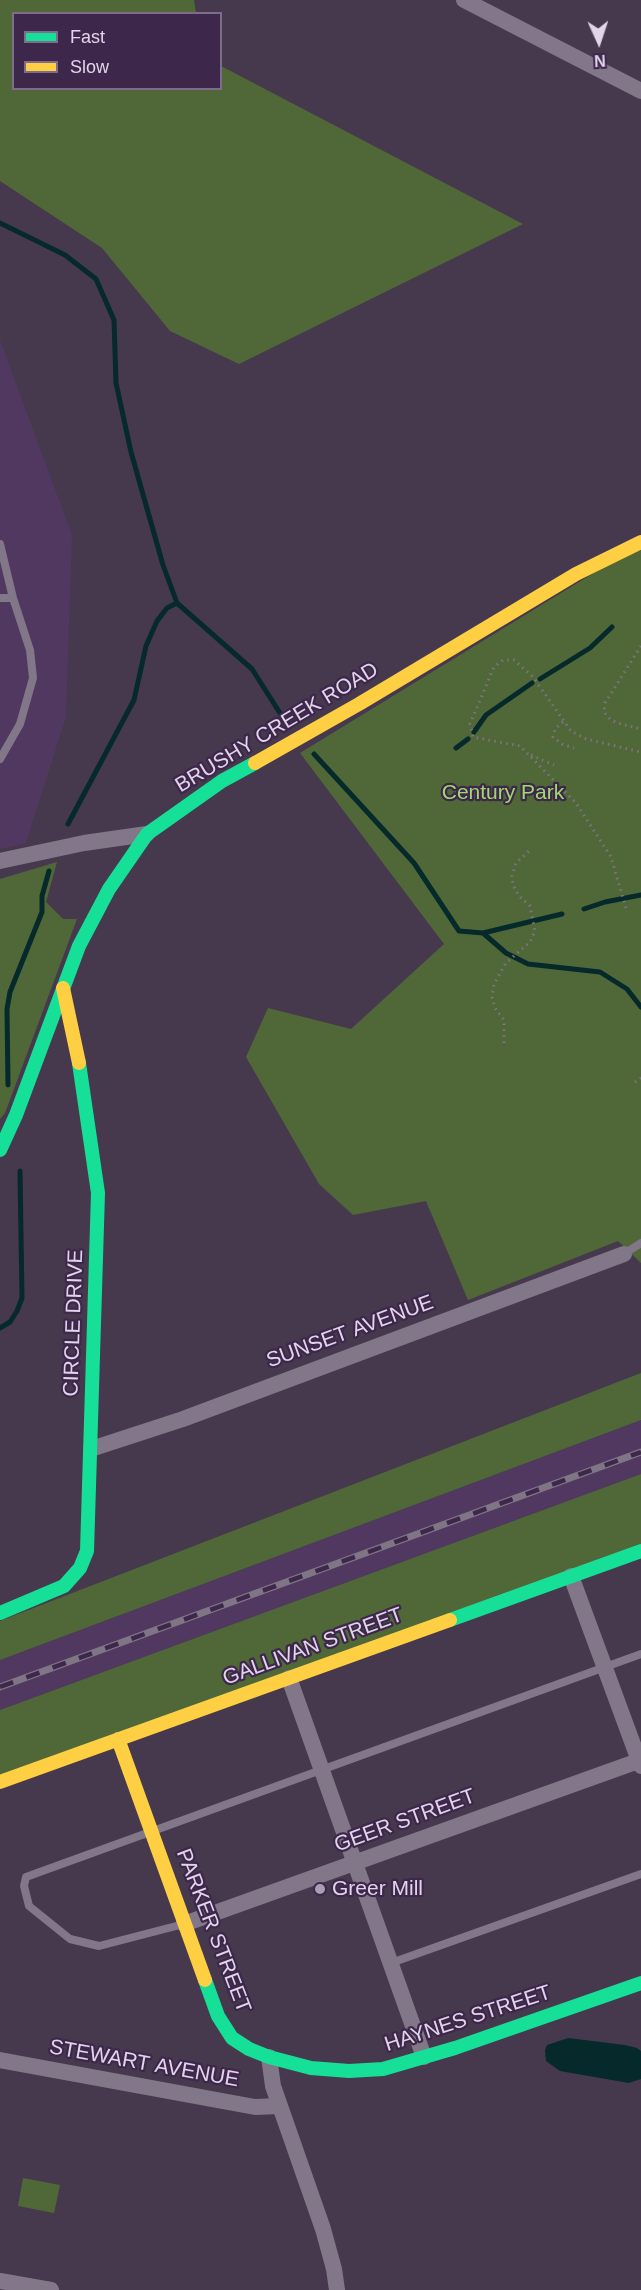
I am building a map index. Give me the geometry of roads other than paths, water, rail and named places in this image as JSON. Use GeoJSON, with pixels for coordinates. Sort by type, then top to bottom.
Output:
{"type":"FeatureCollection","features":[{"type":"Feature","properties":{"kind":"street"},"geometry":{"type":"LineString","coordinates":[[464,0],[641,91]]}},
{"type":"Feature","properties":{"kind":"street","name":"BRUSHY CREEK ROAD"},"geometry":{"type":"LineString","coordinates":[[0,1150],[16,1115],[79,946],[98,908],[147,834],[222,781],[359,704],[576,574],[641,542]]}},
{"type":"Feature","properties":{"kind":"street"},"geometry":{"type":"LineString","coordinates":[[0,861],[84,843],[147,834]]}},
{"type":"Feature","properties":{"kind":"street","name":"CIRCLE DRIVE"},"geometry":{"type":"LineString","coordinates":[[0,1612],[64,1586],[80,1568],[87,1551],[89,1537],[98,1193],[78,1053],[63,988]]}},
{"type":"Feature","properties":{"kind":"street","name":"SUNSET AVENUE"},"geometry":{"type":"LineString","coordinates":[[91,1449],[194,1414],[624,1254]]}},
{"type":"Feature","properties":{"kind":"street","name":"GALLIVAN STREET"},"geometry":{"type":"LineString","coordinates":[[0,1782],[641,1551]]}},
{"type":"Feature","properties":{"kind":"street"},"geometry":{"type":"LineString","coordinates":[[572,1576],[640,1762]]}},
{"type":"Feature","properties":{"kind":"street"},"geometry":{"type":"LineString","coordinates":[[289,1678],[424,2057]]}},
{"type":"Feature","properties":{"kind":"street","name":"PARKER STREET"},"geometry":{"type":"LineString","coordinates":[[118,1739],[223,2027],[241,2045],[269,2057]]}},
{"type":"Feature","properties":{"kind":"street","name":"GEER STREET"},"geometry":{"type":"LineString","coordinates":[[184,1924],[640,1762]]}},
{"type":"Feature","properties":{"kind":"street","name":"HAYNES STREET"},"geometry":{"type":"LineString","coordinates":[[269,2057],[311,2068],[349,2071],[383,2068],[455,2048],[641,1983]]}},
{"type":"Feature","properties":{"kind":"street"},"geometry":{"type":"LineString","coordinates":[[269,2057],[273,2086],[323,2229],[337,2290]]}},
{"type":"Feature","properties":{"kind":"street","name":"STEWART AVENUE"},"geometry":{"type":"LineString","coordinates":[[0,2060],[255,2107],[279,2106]]}},
{"type":"Feature","properties":{"kind":"street"},"geometry":{"type":"LineString","coordinates":[[0,2281],[51,2290]]}},
{"type":"Feature","properties":{"kind":"lane"},"geometry":{"type":"LineString","coordinates":[[0,544],[13,598],[30,650],[33,678],[20,724],[0,759]]}},
{"type":"Feature","properties":{"kind":"lane"},"geometry":{"type":"LineString","coordinates":[[0,598],[13,598]]}},
{"type":"Feature","properties":{"kind":"lane"},"geometry":{"type":"LineString","coordinates":[[624,1254],[641,1242]]}},
{"type":"Feature","properties":{"kind":"lane"},"geometry":{"type":"LineString","coordinates":[[184,1924],[99,1946],[70,1939],[29,1906],[24,1886],[26,1877],[641,1654]]}},
{"type":"Feature","properties":{"kind":"lane"},"geometry":{"type":"LineString","coordinates":[[391,1964],[641,1874]]}},
{"type":"Feature","properties":{"kind":"waterway"},"geometry":{"type":"LineString","coordinates":[[0,223],[65,255],[96,279],[114,320],[116,383],[131,452],[163,565],[177,603],[252,669],[285,721]]}},
{"type":"Feature","properties":{"kind":"waterway"},"geometry":{"type":"LineString","coordinates":[[68,824],[134,700],[146,646],[157,621],[167,608],[177,603]]}},
{"type":"Feature","properties":{"kind":"waterway"},"geometry":{"type":"LineString","coordinates":[[540,679],[590,648],[612,627]]}},
{"type":"Feature","properties":{"kind":"waterway"},"geometry":{"type":"LineString","coordinates":[[474,732],[486,715],[532,683]]}},
{"type":"Feature","properties":{"kind":"waterway"},"geometry":{"type":"LineString","coordinates":[[456,748],[468,739]]}},
{"type":"Feature","properties":{"kind":"waterway"},"geometry":{"type":"LineString","coordinates":[[314,754],[414,863],[459,931],[483,933],[506,953],[528,964],[600,972],[627,989],[641,1007]]}},
{"type":"Feature","properties":{"kind":"waterway"},"geometry":{"type":"LineString","coordinates":[[8,1085],[7,1009],[10,992],[42,912],[42,896],[49,871]]}},
{"type":"Feature","properties":{"kind":"waterway"},"geometry":{"type":"LineString","coordinates":[[584,909],[641,895]]}},
{"type":"Feature","properties":{"kind":"waterway"},"geometry":{"type":"LineString","coordinates":[[483,933],[562,914]]}},
{"type":"Feature","properties":{"kind":"waterway"},"geometry":{"type":"LineString","coordinates":[[0,1328],[10,1322],[22,1298],[20,1171]]}},
{"type":"Feature","properties":{"kind":"railway"},"geometry":{"type":"LineString","coordinates":[[0,1687],[641,1452]]}},
{"type":"Feature","properties":{"kind":"place","name":"Greer Mill"},"geometry":{"type":"Point","coordinates":[320,1889]}},
{"type":"Feature","properties":{"kind":"park label","name":"Century Park"},"geometry":{"type":"Point","coordinates":[503,793]}}]}
